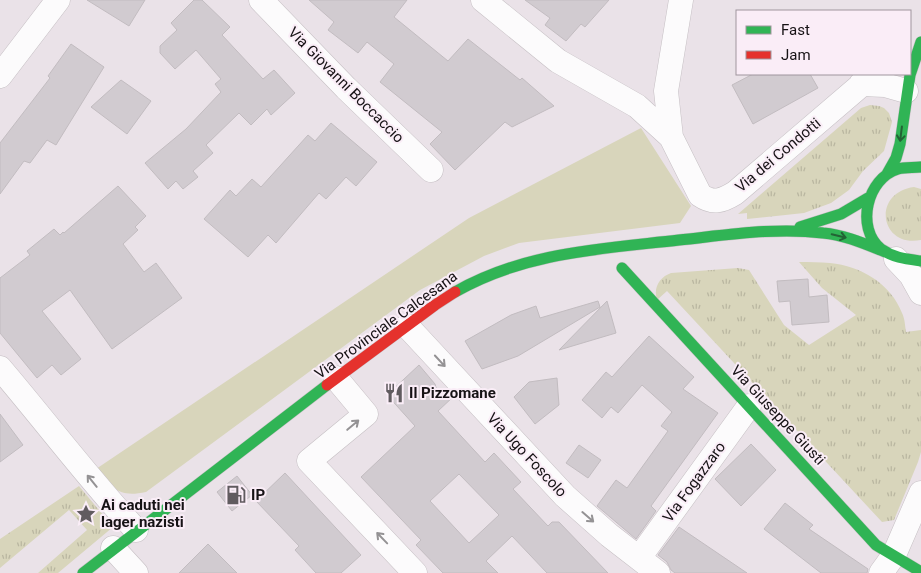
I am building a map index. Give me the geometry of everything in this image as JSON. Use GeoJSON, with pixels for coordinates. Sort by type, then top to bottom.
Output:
{"type":"FeatureCollection","features":[{"type":"Feature","properties":{"kind":"main road"},"geometry":{"type":"LineString","coordinates":[[911,70],[921,42]]}},
{"type":"Feature","properties":{"kind":"main road"},"geometry":{"type":"LineString","coordinates":[[887,174],[896,158],[900,144],[906,91],[910,75]]}},
{"type":"Feature","properties":{"kind":"main road"},"geometry":{"type":"LineString","coordinates":[[906,91],[914,124]]}},
{"type":"Feature","properties":{"kind":"main road"},"geometry":{"type":"LineString","coordinates":[[890,255],[876,244],[869,234],[866,222],[868,198],[879,180],[887,174],[903,167],[921,167]]}},
{"type":"Feature","properties":{"kind":"main road","name":"Via Provinciale Calcesana"},"geometry":{"type":"LineString","coordinates":[[791,230],[841,214],[868,198]]}},
{"type":"Feature","properties":{"kind":"main road","name":"Via Provinciale Calcesana"},"geometry":{"type":"LineString","coordinates":[[82,573],[112,548],[336,378],[451,294],[470,283],[505,268],[539,258],[608,247],[791,230],[845,237],[905,261],[921,261]]}},
{"type":"Feature","properties":{"kind":"main road","name":"Via Giuseppe Giusti"},"geometry":{"type":"LineString","coordinates":[[622,268],[876,545],[887,564],[921,572]]}},
{"type":"Feature","properties":{"kind":"street"},"geometry":{"type":"LineString","coordinates":[[0,76],[58,0]]}},
{"type":"Feature","properties":{"kind":"street","name":"Via Giovanni Boccaccio"},"geometry":{"type":"LineString","coordinates":[[261,0],[346,88],[431,170]]}},
{"type":"Feature","properties":{"kind":"street"},"geometry":{"type":"LineString","coordinates":[[483,0],[558,61],[637,106],[672,137]]}},
{"type":"Feature","properties":{"kind":"street"},"geometry":{"type":"LineString","coordinates":[[672,137],[666,91],[681,0]]}},
{"type":"Feature","properties":{"kind":"street"},"geometry":{"type":"LineString","coordinates":[[911,42],[921,34]]}},
{"type":"Feature","properties":{"kind":"street","name":"Via dei Condotti"},"geometry":{"type":"LineString","coordinates":[[672,137],[700,195],[708,200],[724,200],[735,193],[867,79],[906,91]]}},
{"type":"Feature","properties":{"kind":"street"},"geometry":{"type":"LineString","coordinates":[[637,106],[666,91]]}},
{"type":"Feature","properties":{"kind":"street"},"geometry":{"type":"LineString","coordinates":[[890,255],[911,275],[921,293]]}},
{"type":"Feature","properties":{"kind":"street","name":"Via Ugo Foscolo"},"geometry":{"type":"LineString","coordinates":[[407,326],[565,496],[609,535],[658,573]]}},
{"type":"Feature","properties":{"kind":"street"},"geometry":{"type":"LineString","coordinates":[[0,368],[94,484],[136,530]]}},
{"type":"Feature","properties":{"kind":"street"},"geometry":{"type":"LineString","coordinates":[[336,378],[366,414],[309,462],[415,573]]}},
{"type":"Feature","properties":{"kind":"street","name":"Via Fogazzaro"},"geometry":{"type":"LineString","coordinates":[[638,558],[750,406]]}},
{"type":"Feature","properties":{"kind":"street"},"geometry":{"type":"LineString","coordinates":[[887,564],[921,493]]}},
{"type":"Feature","properties":{"kind":"street"},"geometry":{"type":"LineString","coordinates":[[112,548],[136,573]]}},
{"type":"Feature","properties":{"kind":"green space"},"geometry":{"type":"Polygon","coordinates":[[[870,105],[884,108],[889,113],[892,122],[884,151],[863,171],[849,190],[831,203],[804,213],[747,219],[747,213],[738,214],[861,108],[870,105]]]}},
{"type":"Feature","properties":{"kind":"green space"},"geometry":{"type":"Polygon","coordinates":[[[641,128],[691,206],[680,223],[519,243],[484,256],[420,290],[146,492],[129,494],[117,490],[96,469],[469,218],[641,128]]]}},
{"type":"Feature","properties":{"kind":"green space"},"geometry":{"type":"Polygon","coordinates":[[[914,187],[921,189],[921,240],[907,240],[897,236],[889,228],[886,219],[887,209],[891,199],[900,191],[914,187]]]}},
{"type":"Feature","properties":{"kind":"green space"},"geometry":{"type":"Polygon","coordinates":[[[799,262],[842,265],[864,272],[883,285],[897,303],[903,315],[906,332],[921,330],[921,452],[894,520],[882,522],[667,291],[657,300],[656,291],[658,283],[671,273],[738,268],[749,270],[784,325],[809,345],[856,315],[822,288],[799,262]]]}},
{"type":"Feature","properties":{"kind":"green space"},"geometry":{"type":"Polygon","coordinates":[[[79,486],[113,527],[58,573],[38,573],[87,530],[69,510],[0,568],[0,539],[79,486]]]}},
{"type":"Feature","properties":{"kind":"building"},"geometry":{"type":"Polygon","coordinates":[[[87,0],[145,0],[129,26],[87,0]]]}},
{"type":"Feature","properties":{"kind":"building"},"geometry":{"type":"Polygon","coordinates":[[[194,0],[202,0],[230,27],[222,35],[263,79],[274,70],[295,93],[271,115],[267,109],[251,125],[239,113],[206,145],[213,153],[193,171],[198,177],[183,189],[176,181],[168,189],[145,163],[186,129],[221,92],[215,84],[221,79],[196,50],[175,69],[160,53],[160,46],[177,30],[171,23],[194,0]]]}},
{"type":"Feature","properties":{"kind":"building"},"geometry":{"type":"Polygon","coordinates":[[[309,0],[407,0],[394,17],[448,61],[468,39],[520,80],[522,78],[554,106],[512,127],[505,122],[455,170],[430,144],[442,132],[380,82],[394,64],[367,42],[358,53],[328,30],[334,22],[309,0]]]}},
{"type":"Feature","properties":{"kind":"building"},"geometry":{"type":"Polygon","coordinates":[[[525,0],[609,0],[585,27],[581,24],[566,41],[545,25],[550,18],[525,0]]]}},
{"type":"Feature","properties":{"kind":"building"},"geometry":{"type":"Polygon","coordinates":[[[71,44],[104,67],[56,145],[47,140],[30,163],[24,161],[0,194],[0,143],[50,78],[48,76],[71,44]]]}},
{"type":"Feature","properties":{"kind":"building"},"geometry":{"type":"Polygon","coordinates":[[[751,75],[811,75],[818,88],[753,124],[732,85],[751,75]]]}},
{"type":"Feature","properties":{"kind":"building"},"geometry":{"type":"Polygon","coordinates":[[[121,80],[151,101],[127,134],[91,107],[121,80]]]}},
{"type":"Feature","properties":{"kind":"building"},"geometry":{"type":"Polygon","coordinates":[[[331,123],[377,162],[356,186],[346,177],[326,199],[319,193],[276,243],[268,235],[248,257],[204,219],[230,190],[236,196],[252,179],[261,187],[308,135],[315,141],[331,123]]]}},
{"type":"Feature","properties":{"kind":"building"},"geometry":{"type":"Polygon","coordinates":[[[118,186],[146,216],[135,227],[138,230],[123,244],[144,272],[156,263],[182,298],[112,349],[70,290],[42,311],[81,359],[61,375],[52,365],[37,378],[0,333],[0,278],[30,255],[27,251],[54,229],[60,235],[64,233],[118,186]]]}},
{"type":"Feature","properties":{"kind":"building"},"geometry":{"type":"Polygon","coordinates":[[[808,279],[809,297],[827,295],[829,322],[792,325],[790,301],[779,302],[777,281],[808,279]]]}},
{"type":"Feature","properties":{"kind":"building"},"geometry":{"type":"Polygon","coordinates":[[[598,301],[600,307],[518,356],[482,369],[465,341],[511,315],[536,306],[540,318],[598,301]]]}},
{"type":"Feature","properties":{"kind":"building"},"geometry":{"type":"Polygon","coordinates":[[[607,301],[616,333],[559,350],[607,301]]]}},
{"type":"Feature","properties":{"kind":"building"},"geometry":{"type":"Polygon","coordinates":[[[649,336],[694,377],[683,389],[718,413],[651,506],[656,511],[636,539],[597,506],[616,480],[627,488],[668,431],[661,426],[672,412],[642,385],[618,413],[611,407],[602,418],[582,400],[606,372],[612,377],[649,336]]]}},
{"type":"Feature","properties":{"kind":"building"},"geometry":{"type":"Polygon","coordinates":[[[419,365],[435,384],[438,394],[450,392],[454,396],[438,411],[485,462],[494,453],[521,482],[513,489],[548,526],[552,522],[559,522],[608,573],[547,573],[512,536],[486,561],[498,573],[443,573],[416,545],[421,540],[361,477],[415,426],[387,395],[419,365]],[[459,474],[430,501],[469,543],[499,515],[459,474]]]}},
{"type":"Feature","properties":{"kind":"building"},"geometry":{"type":"Polygon","coordinates":[[[557,378],[559,405],[535,424],[514,397],[529,382],[557,378]]]}},
{"type":"Feature","properties":{"kind":"building"},"geometry":{"type":"Polygon","coordinates":[[[0,414],[23,445],[0,462],[0,414]]]}},
{"type":"Feature","properties":{"kind":"building"},"geometry":{"type":"Polygon","coordinates":[[[751,444],[776,470],[741,506],[715,479],[751,444]]]}},
{"type":"Feature","properties":{"kind":"building"},"geometry":{"type":"Polygon","coordinates":[[[579,445],[601,460],[588,478],[566,463],[579,445]]]}},
{"type":"Feature","properties":{"kind":"building"},"geometry":{"type":"Polygon","coordinates":[[[285,473],[361,555],[341,573],[316,573],[295,550],[299,546],[256,501],[285,473]]]}},
{"type":"Feature","properties":{"kind":"building"},"geometry":{"type":"Polygon","coordinates":[[[237,476],[252,495],[232,511],[217,492],[237,476]]]}},
{"type":"Feature","properties":{"kind":"building"},"geometry":{"type":"Polygon","coordinates":[[[785,503],[813,525],[809,529],[868,569],[867,573],[821,573],[764,529],[785,503]]]}},
{"type":"Feature","properties":{"kind":"building"},"geometry":{"type":"Polygon","coordinates":[[[679,527],[747,573],[675,573],[667,562],[658,555],[679,527]]]}},
{"type":"Feature","properties":{"kind":"building"},"geometry":{"type":"Polygon","coordinates":[[[208,544],[237,573],[179,573],[208,544]]]}},
{"type":"Feature","properties":{"kind":"traffic: fast"},"geometry":{"type":"LineString","coordinates":[[911,72],[921,42]]}},
{"type":"Feature","properties":{"kind":"traffic: fast"},"geometry":{"type":"LineString","coordinates":[[887,174],[896,158],[900,144],[910,75]]}},
{"type":"Feature","properties":{"kind":"traffic: fast"},"geometry":{"type":"LineString","coordinates":[[921,167],[901,168],[887,174],[872,193],[867,217],[868,229],[873,240],[881,249],[895,256],[921,261]]}},
{"type":"Feature","properties":{"kind":"traffic: fast"},"geometry":{"type":"LineString","coordinates":[[800,227],[841,214],[868,198]]}},
{"type":"Feature","properties":{"kind":"traffic: fast"},"geometry":{"type":"LineString","coordinates":[[455,292],[509,268],[564,254],[733,234],[769,231],[823,233],[847,238],[885,252]]}},
{"type":"Feature","properties":{"kind":"traffic: fast"},"geometry":{"type":"LineString","coordinates":[[622,268],[876,545],[921,572]]}},
{"type":"Feature","properties":{"kind":"traffic: fast"},"geometry":{"type":"LineString","coordinates":[[83,573],[327,385]]}},
{"type":"Feature","properties":{"kind":"traffic: jam"},"geometry":{"type":"LineString","coordinates":[[327,385],[455,292]]}},
{"type":"Feature","properties":{"kind":"place","name":"Il Pizzomane"},"geometry":{"type":"Point","coordinates":[394,393]}},
{"type":"Feature","properties":{"kind":"place","name":"IP"},"geometry":{"type":"Point","coordinates":[236,495]}},
{"type":"Feature","properties":{"kind":"place","name":"Ai caduti nei lager nazisti"},"geometry":{"type":"Point","coordinates":[86,514]}}]}
